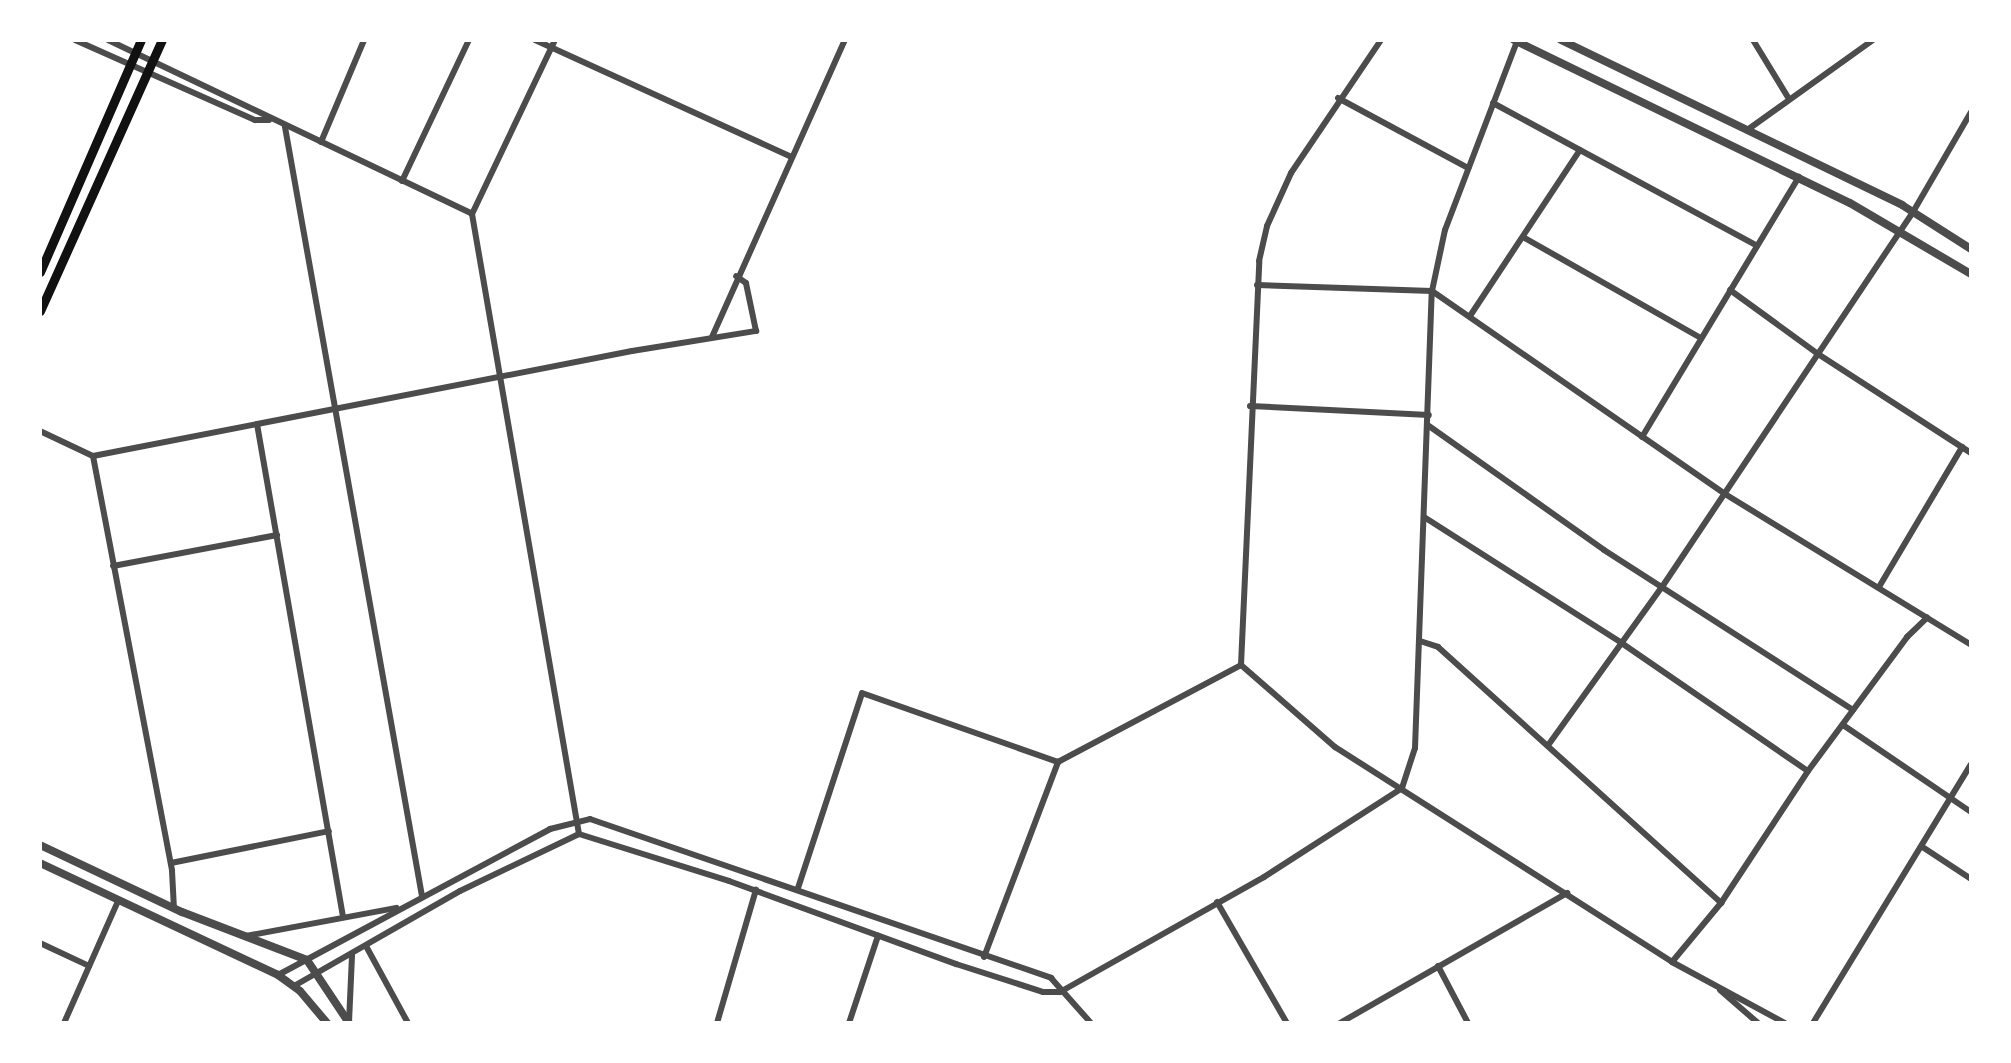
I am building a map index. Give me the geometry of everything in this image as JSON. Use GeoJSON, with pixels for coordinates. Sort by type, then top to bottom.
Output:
{"type":"FeatureCollection","features":[{"type":"Feature","properties":{"kind":"main road"},"geometry":{"type":"LineString","coordinates":[[40,272],[141,40]]}},
{"type":"Feature","properties":{"kind":"main road"},"geometry":{"type":"LineString","coordinates":[[40,312],[162,40]]}},
{"type":"Feature","properties":{"kind":"street"},"geometry":{"type":"LineString","coordinates":[[75,40],[255,120],[271,120]]}},
{"type":"Feature","properties":{"kind":"street"},"geometry":{"type":"LineString","coordinates":[[108,40],[472,214]]}},
{"type":"Feature","properties":{"kind":"street"},"geometry":{"type":"LineString","coordinates":[[321,142],[364,40]]}},
{"type":"Feature","properties":{"kind":"street"},"geometry":{"type":"LineString","coordinates":[[402,181],[469,40]]}},
{"type":"Feature","properties":{"kind":"street"},"geometry":{"type":"LineString","coordinates":[[535,40],[553,44],[792,156]]}},
{"type":"Feature","properties":{"kind":"street"},"geometry":{"type":"LineString","coordinates":[[712,338],[736,276],[845,40]]}},
{"type":"Feature","properties":{"kind":"street"},"geometry":{"type":"LineString","coordinates":[[1561,40],[1750,128],[1913,212],[1971,249]]}},
{"type":"Feature","properties":{"kind":"street"},"geometry":{"type":"LineString","coordinates":[[1753,40],[1789,99]]}},
{"type":"Feature","properties":{"kind":"street"},"geometry":{"type":"LineString","coordinates":[[1750,128],[1872,40]]}},
{"type":"Feature","properties":{"kind":"street"},"geometry":{"type":"LineString","coordinates":[[294,986],[460,891],[579,834],[756,890],[1044,992],[1060,992],[1280,868],[1402,788],[1415,748],[1432,290],[1445,230],[1516,41],[1798,177],[1971,274]]}},
{"type":"Feature","properties":{"kind":"street"},"geometry":{"type":"LineString","coordinates":[[1240,665],[1256,285],[1267,226],[1291,173],[1379,42]]}},
{"type":"Feature","properties":{"kind":"street"},"geometry":{"type":"LineString","coordinates":[[553,44],[472,214],[579,834]]}},
{"type":"Feature","properties":{"kind":"street"},"geometry":{"type":"LineString","coordinates":[[1338,98],[1468,168]]}},
{"type":"Feature","properties":{"kind":"street"},"geometry":{"type":"LineString","coordinates":[[1493,104],[1757,246]]}},
{"type":"Feature","properties":{"kind":"street"},"geometry":{"type":"LineString","coordinates":[[1549,744],[1662,587],[1913,212],[1971,112]]}},
{"type":"Feature","properties":{"kind":"street"},"geometry":{"type":"LineString","coordinates":[[285,127],[422,896]]}},
{"type":"Feature","properties":{"kind":"street"},"geometry":{"type":"LineString","coordinates":[[1470,316],[1580,150]]}},
{"type":"Feature","properties":{"kind":"street"},"geometry":{"type":"LineString","coordinates":[[1642,437],[1798,177]]}},
{"type":"Feature","properties":{"kind":"street"},"geometry":{"type":"LineString","coordinates":[[1522,237],[1701,338]]}},
{"type":"Feature","properties":{"kind":"street"},"geometry":{"type":"LineString","coordinates":[[40,431],[94,456],[498,377],[756,332],[747,287],[736,276]]}},
{"type":"Feature","properties":{"kind":"street"},"geometry":{"type":"LineString","coordinates":[[1256,285],[1432,290],[1724,494],[1971,645]]}},
{"type":"Feature","properties":{"kind":"street"},"geometry":{"type":"LineString","coordinates":[[1730,290],[1818,354],[1971,453]]}},
{"type":"Feature","properties":{"kind":"street"},"geometry":{"type":"LineString","coordinates":[[1250,406],[1429,415]]}},
{"type":"Feature","properties":{"kind":"street"},"geometry":{"type":"LineString","coordinates":[[257,424],[343,916]]}},
{"type":"Feature","properties":{"kind":"street"},"geometry":{"type":"LineString","coordinates":[[1429,426],[1662,587],[1854,710]]}},
{"type":"Feature","properties":{"kind":"street"},"geometry":{"type":"LineString","coordinates":[[1880,587],[1962,447]]}},
{"type":"Feature","properties":{"kind":"street"},"geometry":{"type":"LineString","coordinates":[[94,456],[170,863],[174,908]]}},
{"type":"Feature","properties":{"kind":"street"},"geometry":{"type":"LineString","coordinates":[[1424,517],[1623,644],[1808,771]]}},
{"type":"Feature","properties":{"kind":"street"},"geometry":{"type":"LineString","coordinates":[[112,566],[276,535]]}},
{"type":"Feature","properties":{"kind":"street"},"geometry":{"type":"LineString","coordinates":[[1672,962],[1721,903],[1808,771],[1907,637],[1926,618]]}},
{"type":"Feature","properties":{"kind":"street"},"geometry":{"type":"LineString","coordinates":[[1420,641],[1438,647],[1721,903]]}},
{"type":"Feature","properties":{"kind":"street"},"geometry":{"type":"LineString","coordinates":[[984,957],[1058,762],[1240,665]]}},
{"type":"Feature","properties":{"kind":"street"},"geometry":{"type":"LineString","coordinates":[[1240,665],[1335,748],[1672,962],[1785,1023]]}},
{"type":"Feature","properties":{"kind":"street"},"geometry":{"type":"LineString","coordinates":[[798,888],[862,693],[1058,762]]}},
{"type":"Feature","properties":{"kind":"street"},"geometry":{"type":"LineString","coordinates":[[1843,725],[1971,812]]}},
{"type":"Feature","properties":{"kind":"street"},"geometry":{"type":"LineString","coordinates":[[1815,1022],[1924,848],[1971,764]]}},
{"type":"Feature","properties":{"kind":"street"},"geometry":{"type":"LineString","coordinates":[[278,974],[550,829],[577,821],[602,820],[1051,978],[1091,1023]]}},
{"type":"Feature","properties":{"kind":"street"},"geometry":{"type":"LineString","coordinates":[[170,863],[329,831]]}},
{"type":"Feature","properties":{"kind":"street"},"geometry":{"type":"LineString","coordinates":[[40,845],[174,908],[307,960],[349,1023]]}},
{"type":"Feature","properties":{"kind":"street"},"geometry":{"type":"LineString","coordinates":[[1924,848],[1971,879]]}},
{"type":"Feature","properties":{"kind":"street"},"geometry":{"type":"LineString","coordinates":[[40,864],[278,974],[327,1023]]}},
{"type":"Feature","properties":{"kind":"street"},"geometry":{"type":"LineString","coordinates":[[717,1023],[756,890]]}},
{"type":"Feature","properties":{"kind":"street"},"geometry":{"type":"LineString","coordinates":[[1340,1023],[1568,893]]}},
{"type":"Feature","properties":{"kind":"street"},"geometry":{"type":"LineString","coordinates":[[64,1023],[118,901]]}},
{"type":"Feature","properties":{"kind":"street"},"geometry":{"type":"LineString","coordinates":[[1217,902],[1288,1023]]}},
{"type":"Feature","properties":{"kind":"street"},"geometry":{"type":"LineString","coordinates":[[245,936],[402,907]]}},
{"type":"Feature","properties":{"kind":"street"},"geometry":{"type":"LineString","coordinates":[[849,1023],[878,936]]}},
{"type":"Feature","properties":{"kind":"street"},"geometry":{"type":"LineString","coordinates":[[40,943],[90,966]]}},
{"type":"Feature","properties":{"kind":"street"},"geometry":{"type":"LineString","coordinates":[[366,946],[408,1023]]}},
{"type":"Feature","properties":{"kind":"street"},"geometry":{"type":"LineString","coordinates":[[349,1023],[352,954]]}},
{"type":"Feature","properties":{"kind":"street"},"geometry":{"type":"LineString","coordinates":[[1438,966],[1468,1023]]}},
{"type":"Feature","properties":{"kind":"street"},"geometry":{"type":"LineString","coordinates":[[1716,986],[1758,1023]]}},
{"type":"Feature","properties":{"kind":"street"},"geometry":{"type":"LineString","coordinates":[[1741,1012],[1744,1023]]}}]}
